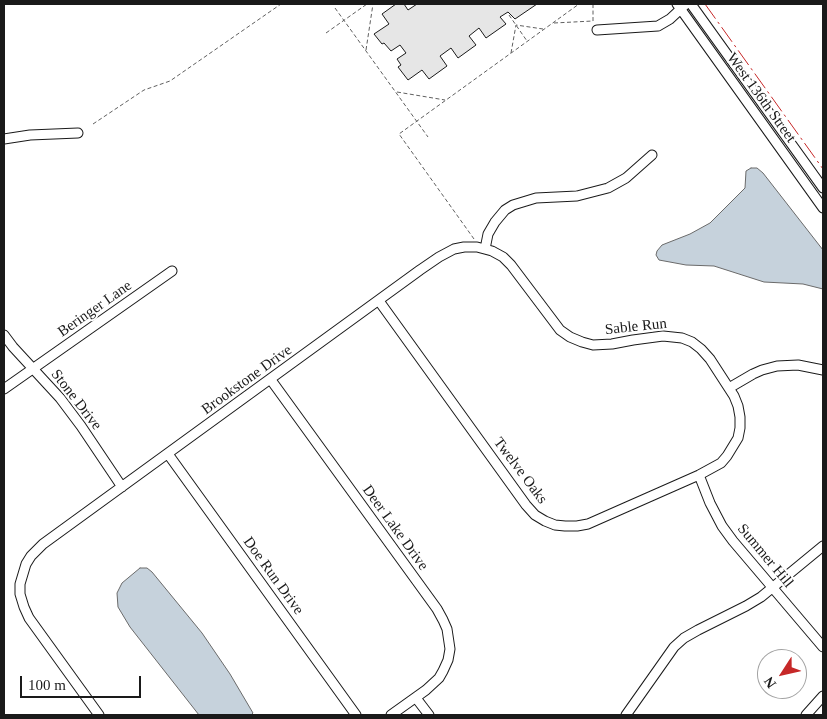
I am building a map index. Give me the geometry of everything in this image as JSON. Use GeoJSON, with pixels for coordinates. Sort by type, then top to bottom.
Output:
{"type":"FeatureCollection","features":[{"type":"Feature","properties":{"kind":"street","name":"West 136th Street"},"geometry":{"type":"LineString","coordinates":[[691,4],[823,188]]}},
{"type":"Feature","properties":{"kind":"street","name":"West 136th Street"},"geometry":{"type":"LineString","coordinates":[[681,5],[823,208]]}},
{"type":"Feature","properties":{"kind":"street"},"geometry":{"type":"LineString","coordinates":[[597,30],[658,26],[670,19],[681,5]]}},
{"type":"Feature","properties":{"kind":"street"},"geometry":{"type":"LineString","coordinates":[[4,139],[30,135],[78,133]]}},
{"type":"Feature","properties":{"kind":"street"},"geometry":{"type":"LineString","coordinates":[[485,246],[488,234],[495,222],[505,210],[513,205],[536,198],[577,196],[608,188],[626,178],[652,155]]}},
{"type":"Feature","properties":{"kind":"street","name":"Brookstone Drive"},"geometry":{"type":"LineString","coordinates":[[99,715],[24,608],[20,594],[20,584],[26,564],[33,554],[43,544],[122,486],[447,252],[464,247],[485,246]]}},
{"type":"Feature","properties":{"kind":"street","name":"Sable Run"},"geometry":{"type":"LineString","coordinates":[[485,246],[503,257],[511,265],[560,330],[570,337],[593,345],[662,336],[682,338],[702,349],[734,396],[740,417],[740,428],[738,438],[721,463],[698,475]]}},
{"type":"Feature","properties":{"kind":"street","name":"Beringer Lane"},"geometry":{"type":"LineString","coordinates":[[4,389],[172,272]]}},
{"type":"Feature","properties":{"kind":"street","name":"Twelve Oaks"},"geometry":{"type":"LineString","coordinates":[[379,301],[526,505],[535,515],[545,521],[565,526],[588,524],[698,475]]}},
{"type":"Feature","properties":{"kind":"street","name":"Stone Drive"},"geometry":{"type":"LineString","coordinates":[[4,335],[60,398],[122,486]]}},
{"type":"Feature","properties":{"kind":"street"},"geometry":{"type":"LineString","coordinates":[[729,388],[753,374],[777,366],[798,365],[823,370]]}},
{"type":"Feature","properties":{"kind":"street","name":"Deer Lake Drive"},"geometry":{"type":"LineString","coordinates":[[271,380],[436,608],[447,629],[450,649],[448,660],[439,678],[416,698],[391,715]]}},
{"type":"Feature","properties":{"kind":"street","name":"Doe Run Drive"},"geometry":{"type":"LineString","coordinates":[[168,454],[356,715]]}},
{"type":"Feature","properties":{"kind":"street","name":"Summer Hill"},"geometry":{"type":"LineString","coordinates":[[698,475],[722,526],[823,647]]}},
{"type":"Feature","properties":{"kind":"street"},"geometry":{"type":"LineString","coordinates":[[626,715],[674,647],[684,638],[761,597],[823,546]]}},
{"type":"Feature","properties":{"kind":"street"},"geometry":{"type":"LineString","coordinates":[[806,715],[823,696]]}},
{"type":"Feature","properties":{"kind":"street"},"geometry":{"type":"LineString","coordinates":[[416,698],[429,715]]}},
{"type":"Feature","properties":{"kind":"path"},"geometry":{"type":"LineString","coordinates":[[93,124],[144,90],[170,82],[281,4]]}},
{"type":"Feature","properties":{"kind":"path"},"geometry":{"type":"LineString","coordinates":[[326,33],[367,4]]}},
{"type":"Feature","properties":{"kind":"path"},"geometry":{"type":"LineString","coordinates":[[366,50],[374,4]]}},
{"type":"Feature","properties":{"kind":"path"},"geometry":{"type":"LineString","coordinates":[[485,246],[474,240],[399,134],[579,4]]}},
{"type":"Feature","properties":{"kind":"path"},"geometry":{"type":"LineString","coordinates":[[553,23],[593,21],[592,4]]}},
{"type":"Feature","properties":{"kind":"path"},"geometry":{"type":"LineString","coordinates":[[335,8],[428,137]]}},
{"type":"Feature","properties":{"kind":"path"},"geometry":{"type":"LineString","coordinates":[[508,15],[527,42]]}},
{"type":"Feature","properties":{"kind":"path"},"geometry":{"type":"LineString","coordinates":[[516,25],[544,29]]}},
{"type":"Feature","properties":{"kind":"path"},"geometry":{"type":"LineString","coordinates":[[511,54],[516,25]]}},
{"type":"Feature","properties":{"kind":"path"},"geometry":{"type":"LineString","coordinates":[[396,92],[446,100]]}},
{"type":"Feature","properties":{"kind":"shaded area"},"geometry":{"type":"Polygon","coordinates":[[[751,168],[757,168],[763,173],[823,250],[823,289],[803,284],[764,282],[714,266],[686,265],[659,260],[656,255],[662,245],[690,234],[710,223],[745,188],[746,171],[751,168]]]}},
{"type":"Feature","properties":{"kind":"shaded area"},"geometry":{"type":"Polygon","coordinates":[[[140,568],[147,568],[152,572],[202,633],[230,674],[253,713],[251,715],[199,715],[130,627],[118,607],[117,593],[122,583],[140,568]]]}},
{"type":"Feature","properties":{"kind":"building"},"geometry":{"type":"Polygon","coordinates":[[[396,4],[404,4],[408,10],[417,4],[537,4],[515,19],[508,12],[500,17],[506,24],[486,38],[479,28],[469,36],[476,45],[458,58],[451,48],[440,56],[447,66],[429,79],[422,70],[408,80],[398,67],[401,65],[397,59],[406,53],[400,45],[391,51],[374,34],[389,24],[382,14],[396,4]]]}},
{"type":"Feature","properties":{"kind":"power"},"geometry":{"type":"LineString","coordinates":[[705,4],[823,169]]}}]}
